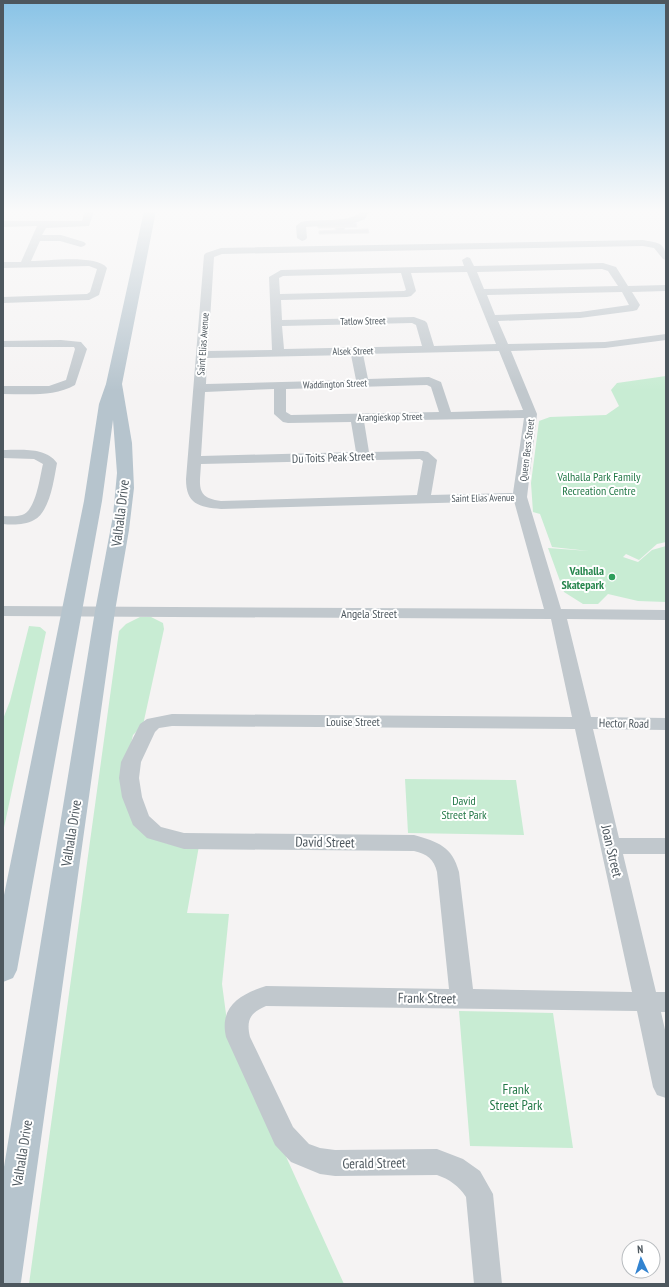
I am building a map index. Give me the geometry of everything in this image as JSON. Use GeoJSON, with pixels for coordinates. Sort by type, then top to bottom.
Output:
{"type":"FeatureCollection","features":[{"type":"Feature","properties":{"kind":"main road","name":"Valhalla Drive"},"geometry":{"type":"LineString","coordinates":[[3,970],[93,501],[107,404],[114,384],[138,271]]}},
{"type":"Feature","properties":{"kind":"main road","name":"Valhalla Drive"},"geometry":{"type":"LineString","coordinates":[[3,1282],[105,611],[124,502],[124,466],[118,403],[114,384]]}},
{"type":"Feature","properties":{"kind":"street"},"geometry":{"type":"LineString","coordinates":[[3,300],[90,296],[95,292],[101,271]]}},
{"type":"Feature","properties":{"kind":"street","name":"Saint Elias Avenue"},"geometry":{"type":"LineString","coordinates":[[208,271],[194,460],[194,496],[201,502],[214,505],[520,497]]}},
{"type":"Feature","properties":{"kind":"street"},"geometry":{"type":"LineString","coordinates":[[278,353],[274,277],[276,274],[362,271]]}},
{"type":"Feature","properties":{"kind":"street"},"geometry":{"type":"LineString","coordinates":[[275,297],[407,294],[411,291],[405,271]]}},
{"type":"Feature","properties":{"kind":"street","name":"Queen Bess Street"},"geometry":{"type":"LineString","coordinates":[[471,271],[531,414],[520,497],[556,614]]}},
{"type":"Feature","properties":{"kind":"street"},"geometry":{"type":"LineString","coordinates":[[491,318],[580,315],[630,308],[635,305],[613,271]]}},
{"type":"Feature","properties":{"kind":"street"},"geometry":{"type":"LineString","coordinates":[[480,292],[666,288]]}},
{"type":"Feature","properties":{"kind":"street","name":"Tatlow Street"},"geometry":{"type":"LineString","coordinates":[[276,323],[414,320],[421,323],[429,349]]}},
{"type":"Feature","properties":{"kind":"street","name":"Alsek Street"},"geometry":{"type":"LineString","coordinates":[[202,355],[605,345],[666,336]]}},
{"type":"Feature","properties":{"kind":"street"},"geometry":{"type":"LineString","coordinates":[[3,344],[78,344],[81,349],[72,382],[51,389],[3,390]]}},
{"type":"Feature","properties":{"kind":"street"},"geometry":{"type":"LineString","coordinates":[[356,351],[362,383]]}},
{"type":"Feature","properties":{"kind":"street","name":"Waddington Street"},"geometry":{"type":"LineString","coordinates":[[200,388],[433,382],[437,385],[446,416]]}},
{"type":"Feature","properties":{"kind":"street","name":"Arangieskop Street"},"geometry":{"type":"LineString","coordinates":[[280,385],[280,414],[284,418],[531,414]]}},
{"type":"Feature","properties":{"kind":"street"},"geometry":{"type":"LineString","coordinates":[[358,418],[363,456]]}},
{"type":"Feature","properties":{"kind":"street"},"geometry":{"type":"LineString","coordinates":[[3,454],[34,455],[45,458],[50,463],[38,509],[30,517],[3,520]]}},
{"type":"Feature","properties":{"kind":"street","name":"Du Toits Peak Street"},"geometry":{"type":"LineString","coordinates":[[194,460],[419,454],[428,458],[429,462],[423,500]]}},
{"type":"Feature","properties":{"kind":"street","name":"Angela Street"},"geometry":{"type":"LineString","coordinates":[[3,611],[666,616]]}},
{"type":"Feature","properties":{"kind":"street","name":"Joan Street"},"geometry":{"type":"LineString","coordinates":[[556,614],[611,846],[656,1001],[666,1087]]}},
{"type":"Feature","properties":{"kind":"street","name":"Louise Street"},"geometry":{"type":"LineString","coordinates":[[137,748],[147,728],[154,723],[172,720],[583,723]]}},
{"type":"Feature","properties":{"kind":"street","name":"Hector Road"},"geometry":{"type":"LineString","coordinates":[[583,723],[666,724]]}},
{"type":"Feature","properties":{"kind":"street","name":"David Street"},"geometry":{"type":"LineString","coordinates":[[137,748],[131,762],[129,778],[132,797],[140,820],[154,833],[184,841],[414,843],[436,850],[444,858],[448,872],[462,999]]}},
{"type":"Feature","properties":{"kind":"street"},"geometry":{"type":"LineString","coordinates":[[611,846],[666,846]]}},
{"type":"Feature","properties":{"kind":"street","name":"Frank Street"},"geometry":{"type":"LineString","coordinates":[[238,1037],[235,1024],[239,1012],[250,1002],[266,996],[656,1001]]}},
{"type":"Feature","properties":{"kind":"street","name":"Gerald Street"},"geometry":{"type":"LineString","coordinates":[[238,1037],[284,1136],[300,1153],[320,1161],[335,1163],[437,1162],[454,1168],[470,1180],[480,1194],[488,1284]]}},
{"type":"Feature","properties":{"kind":"green space","name":"Valhalla Park Family Recreation Centre"},"geometry":{"type":"Polygon","coordinates":[[[666,376],[666,542],[657,544],[639,560],[626,554],[623,557],[638,562],[652,550],[666,546],[666,602],[638,601],[608,594],[598,604],[583,604],[564,592],[548,548],[589,551],[552,547],[540,514],[533,512],[531,483],[539,421],[550,417],[606,415],[619,406],[611,390],[617,383],[666,376]]]}},
{"type":"Feature","properties":{"kind":"green space"},"geometry":{"type":"Polygon","coordinates":[[[140,617],[151,617],[163,623],[164,629],[143,725],[133,735],[122,783],[156,840],[169,844],[199,846],[187,913],[229,914],[222,984],[228,1029],[344,1284],[29,1284],[119,631],[126,624],[140,617]]]}},
{"type":"Feature","properties":{"kind":"green space"},"geometry":{"type":"Polygon","coordinates":[[[29,626],[40,627],[46,632],[3,832],[3,719],[10,701],[29,626]]]}},
{"type":"Feature","properties":{"kind":"green space","name":"David Street Park"},"geometry":{"type":"Polygon","coordinates":[[[405,779],[516,780],[524,835],[408,833],[405,779]]]}},
{"type":"Feature","properties":{"kind":"green space","name":"Frank Street Park"},"geometry":{"type":"Polygon","coordinates":[[[459,1011],[553,1013],[573,1148],[470,1146],[459,1011]]]}},
{"type":"Feature","properties":{"kind":"place","name":"Valhalla Skatepark"},"geometry":{"type":"Point","coordinates":[612,577]}}]}
